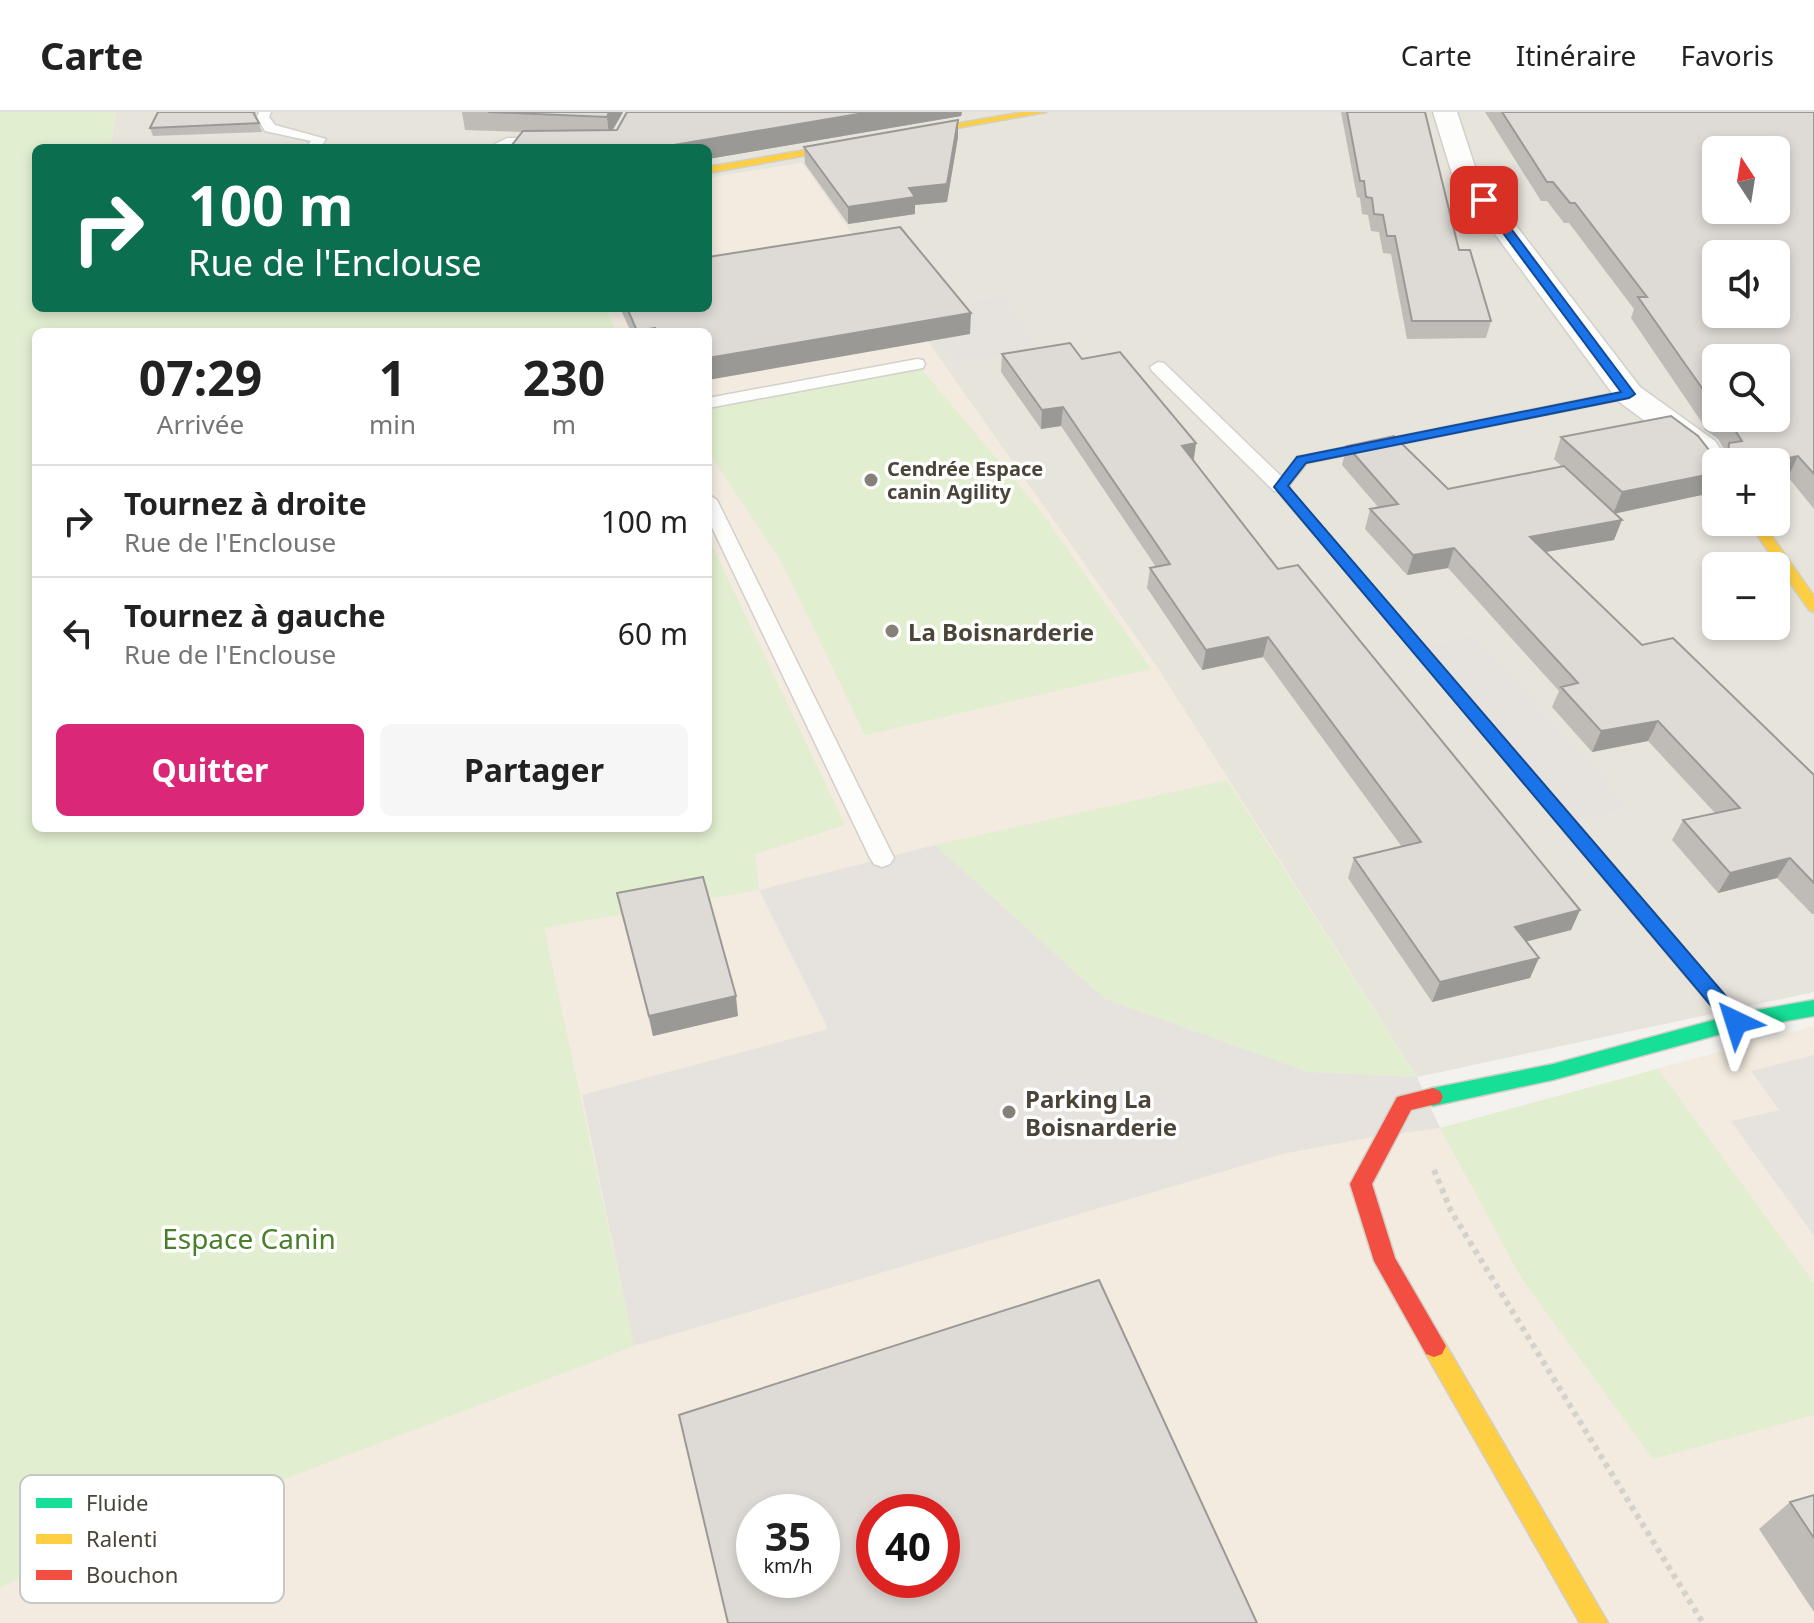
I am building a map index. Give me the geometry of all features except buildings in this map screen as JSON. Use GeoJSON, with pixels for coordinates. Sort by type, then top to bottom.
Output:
{"type":"FeatureCollection","features":[{"type":"Feature","properties":{"kind":"street"},"geometry":{"type":"LineString","coordinates":[[712,169],[1041,112]]}},
{"type":"Feature","properties":{"kind":"street"},"geometry":{"type":"LineString","coordinates":[[1445,112],[1466,177],[1629,394],[1703,448]]}},
{"type":"Feature","properties":{"kind":"street"},"geometry":{"type":"LineString","coordinates":[[1629,394],[1302,460],[1281,487],[1736,1022]]}},
{"type":"Feature","properties":{"kind":"street"},"geometry":{"type":"LineString","coordinates":[[1765,536],[1814,607]]}},
{"type":"Feature","properties":{"kind":"street"},"geometry":{"type":"LineString","coordinates":[[1595,1623],[1385,1261],[1361,1184],[1404,1103],[1553,1072],[1736,1022],[1814,1008]]}},
{"type":"Feature","properties":{"kind":"lane"},"geometry":{"type":"LineString","coordinates":[[265,112],[263,117],[270,128],[319,139],[316,144]]}},
{"type":"Feature","properties":{"kind":"lane"},"geometry":{"type":"LineString","coordinates":[[503,144],[569,142]]}},
{"type":"Feature","properties":{"kind":"lane"},"geometry":{"type":"LineString","coordinates":[[712,402],[917,364]]}},
{"type":"Feature","properties":{"kind":"lane"},"geometry":{"type":"LineString","coordinates":[[1158,367],[1281,487]]}},
{"type":"Feature","properties":{"kind":"lane"},"geometry":{"type":"LineString","coordinates":[[712,508],[882,858]]}},
{"type":"Feature","properties":{"kind":"path"},"geometry":{"type":"LineString","coordinates":[[1404,1103],[1422,1136],[1451,1211],[1703,1623]]}},
{"type":"Feature","properties":{"kind":"shaded area"},"geometry":{"type":"Polygon","coordinates":[[[116,112],[1814,112],[1814,992],[1417,1077],[1159,670],[802,163],[712,177],[712,144],[111,144],[116,112]]]}},
{"type":"Feature","properties":{"kind":"shaded area"},"geometry":{"type":"Polygon","coordinates":[[[802,163],[1159,670],[1417,1077],[1440,1128],[1814,1026],[1814,1623],[0,1623],[0,300],[32,307],[32,312],[712,312],[712,177],[802,163]]]}},
{"type":"Feature","properties":{"kind":"shaded area"},"geometry":{"type":"Polygon","coordinates":[[[1002,297],[1040,350],[954,363],[919,310],[1002,297]]]}},
{"type":"Feature","properties":{"kind":"shaded area"},"geometry":{"type":"Polygon","coordinates":[[[1476,636],[1629,808],[1566,823],[1419,647],[1476,636]]]}},
{"type":"Feature","properties":{"kind":"shaded area","name":"Parking La Boisnarderie"},"geometry":{"type":"Polygon","coordinates":[[[935,845],[1105,999],[1308,1072],[1417,1077],[1440,1128],[1282,1154],[634,1346],[582,1095],[828,1029],[759,890],[935,845]]]}},
{"type":"Feature","properties":{"kind":"shaded area"},"geometry":{"type":"Polygon","coordinates":[[[1814,1055],[1814,1236],[1731,1121],[1779,1110],[1751,1071],[1814,1055]]]}},
{"type":"Feature","properties":{"kind":"green space","name":"Espace Canin"},"geometry":{"type":"Polygon","coordinates":[[[0,112],[116,112],[111,144],[32,144],[32,312],[608,312],[614,328],[32,328],[32,832],[712,832],[712,545],[845,825],[755,854],[759,890],[544,928],[634,1346],[284,1479],[284,1475],[20,1475],[20,1579],[0,1587],[0,112]]]}},
{"type":"Feature","properties":{"kind":"green space"},"geometry":{"type":"Polygon","coordinates":[[[917,364],[1039,509],[1151,669],[865,735],[781,561],[712,457],[712,402],[917,364]]]}},
{"type":"Feature","properties":{"kind":"green space"},"geometry":{"type":"Polygon","coordinates":[[[1227,780],[1417,1077],[1308,1072],[1105,999],[935,845],[1227,780]]]}},
{"type":"Feature","properties":{"kind":"green space"},"geometry":{"type":"Polygon","coordinates":[[[1658,1069],[1814,1283],[1814,1415],[1653,1459],[1522,1279],[1440,1128],[1658,1069]]]}},
{"type":"Feature","properties":{"kind":"traffic: fast"},"geometry":{"type":"LineString","coordinates":[[1386,610],[1736,1022]]}},
{"type":"Feature","properties":{"kind":"traffic: fast"},"geometry":{"type":"LineString","coordinates":[[1433,1097],[1553,1072],[1736,1022],[1814,1008]]}},
{"type":"Feature","properties":{"kind":"traffic: slow"},"geometry":{"type":"LineString","coordinates":[[712,169],[1041,112]]}},
{"type":"Feature","properties":{"kind":"traffic: slow"},"geometry":{"type":"LineString","coordinates":[[1386,610],[1281,487],[1302,460],[1629,394]]}},
{"type":"Feature","properties":{"kind":"traffic: slow"},"geometry":{"type":"LineString","coordinates":[[1765,536],[1814,607]]}},
{"type":"Feature","properties":{"kind":"traffic: slow"},"geometry":{"type":"LineString","coordinates":[[1434,1346],[1595,1623]]}},
{"type":"Feature","properties":{"kind":"traffic: jam"},"geometry":{"type":"LineString","coordinates":[[1433,1097],[1404,1103],[1361,1184],[1385,1261],[1434,1346]]}},
{"type":"Feature","properties":{"kind":"place","name":"Cendrée Espace canin Agility"},"geometry":{"type":"Point","coordinates":[871,480]}},
{"type":"Feature","properties":{"kind":"place","name":"La Boisnarderie"},"geometry":{"type":"Point","coordinates":[892,631]}},
{"type":"Feature","properties":{"kind":"place","name":"Parking La Boisnarderie"},"geometry":{"type":"Point","coordinates":[1009,1112]}},
{"type":"Feature","properties":{"kind":"route"},"geometry":{"type":"LineString","coordinates":[[1484,200],[1629,394],[1302,460],[1281,487],[1736,1022]]}}]}
